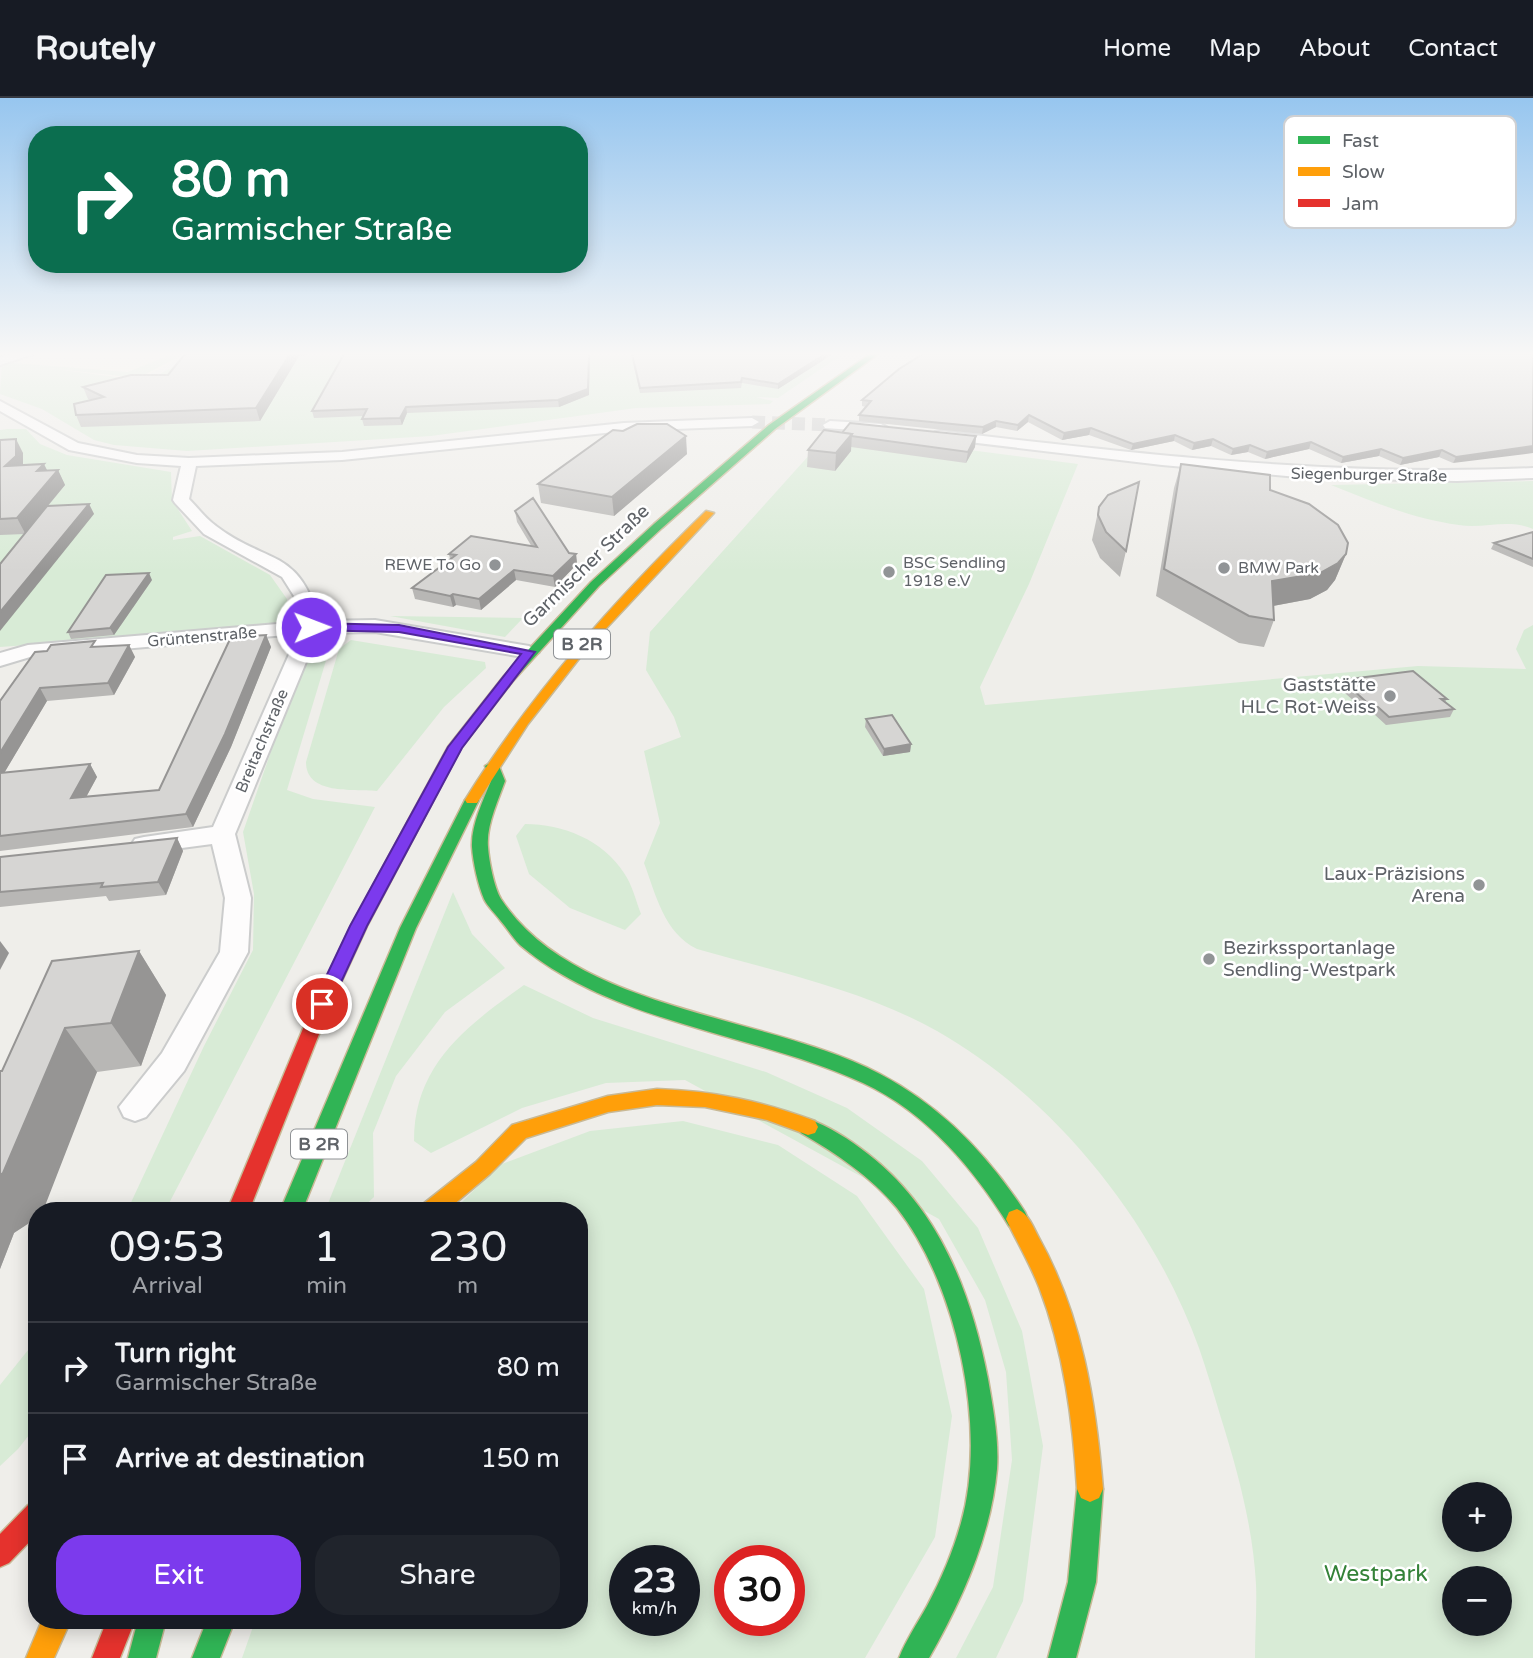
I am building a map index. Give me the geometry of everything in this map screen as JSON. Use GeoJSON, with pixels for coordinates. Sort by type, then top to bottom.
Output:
{"type":"FeatureCollection","features":[{"type":"Feature","properties":{"kind":"highway","name":"Garmischer Straße"},"geometry":{"type":"LineString","coordinates":[[241,1202],[322,1004],[365,914],[455,747],[529,652],[578,601],[677,508],[773,427]]}},
{"type":"Feature","properties":{"kind":"highway","name":"B 2R"},"geometry":{"type":"LineString","coordinates":[[295,1202],[421,899],[492,766],[538,699],[585,640],[724,498]]}},
{"type":"Feature","properties":{"kind":"highway"},"geometry":{"type":"LineString","coordinates":[[492,766],[498,781],[488,809],[480,852],[491,901],[512,929],[541,955],[579,978],[672,1012],[796,1048],[880,1083],[926,1113],[964,1145],[998,1186],[1030,1238],[1053,1286],[1086,1405],[1089,1472],[1087,1546],[1071,1634],[1062,1658]]}},
{"type":"Feature","properties":{"kind":"highway"},"geometry":{"type":"LineString","coordinates":[[441,1202],[481,1169],[517,1132],[587,1108],[635,1097],[736,1101],[795,1120],[862,1158],[904,1198],[957,1300],[981,1412],[984,1471],[967,1548],[941,1615],[913,1658]]}},
{"type":"Feature","properties":{"kind":"highway"},"geometry":{"type":"LineString","coordinates":[[0,1554],[28,1524]]}},
{"type":"Feature","properties":{"kind":"highway"},"geometry":{"type":"LineString","coordinates":[[40,1658],[53,1629]]}},
{"type":"Feature","properties":{"kind":"highway"},"geometry":{"type":"LineString","coordinates":[[106,1658],[117,1629]]}},
{"type":"Feature","properties":{"kind":"highway"},"geometry":{"type":"LineString","coordinates":[[142,1658],[150,1629]]}},
{"type":"Feature","properties":{"kind":"highway"},"geometry":{"type":"LineString","coordinates":[[206,1658],[217,1629]]}},
{"type":"Feature","properties":{"kind":"street"},"geometry":{"type":"LineString","coordinates":[[38,427],[74,447],[116,457],[189,462],[342,456],[432,449],[629,427]]}},
{"type":"Feature","properties":{"kind":"street"},"geometry":{"type":"LineString","coordinates":[[852,427],[903,431]]}},
{"type":"Feature","properties":{"kind":"street","name":"Siegenburger Straße"},"geometry":{"type":"LineString","coordinates":[[930,434],[1271,473],[1420,478],[1533,473]]}},
{"type":"Feature","properties":{"kind":"street"},"geometry":{"type":"LineString","coordinates":[[189,462],[181,500],[210,530],[289,573],[303,596],[311,627]]}},
{"type":"Feature","properties":{"kind":"street","name":"Grüntenstraße"},"geometry":{"type":"LineString","coordinates":[[0,660],[28,651],[311,627],[399,629],[529,652]]}},
{"type":"Feature","properties":{"kind":"street","name":"Breitachstraße"},"geometry":{"type":"LineString","coordinates":[[222,834],[311,627]]}},
{"type":"Feature","properties":{"kind":"street"},"geometry":{"type":"LineString","coordinates":[[118,848],[196,840],[222,834],[238,898],[234,952],[173,1062],[135,1107]]}},
{"type":"Feature","properties":{"kind":"green space"},"geometry":{"type":"Polygon","coordinates":[[[72,427],[498,427],[431,436],[187,451],[114,445],[94,440],[72,427]]]}},
{"type":"Feature","properties":{"kind":"green space"},"geometry":{"type":"Polygon","coordinates":[[[26,429],[40,444],[67,455],[171,472],[172,500],[192,531],[173,537],[173,540],[200,536],[270,575],[287,599],[288,618],[276,627],[0,647],[0,430],[26,429]]]}},
{"type":"Feature","properties":{"kind":"green space","name":"Bezirkssportanlage Sendling-Westpark"},"geometry":{"type":"Polygon","coordinates":[[[830,432],[1078,464],[1029,584],[980,687],[985,705],[1418,666],[1526,669],[1516,649],[1524,630],[1533,625],[1533,1658],[1255,1658],[1256,1584],[1244,1500],[1199,1348],[1155,1254],[1095,1167],[1060,1127],[1021,1091],[980,1059],[937,1031],[880,1004],[789,974],[697,949],[676,933],[657,900],[644,863],[660,823],[644,751],[681,737],[674,717],[646,670],[650,632],[830,432]]]}},
{"type":"Feature","properties":{"kind":"green space"},"geometry":{"type":"Polygon","coordinates":[[[1533,481],[1533,529],[1515,524],[1469,526],[1426,519],[1331,485],[1533,481]]]}},
{"type":"Feature","properties":{"kind":"green space"},"geometry":{"type":"Polygon","coordinates":[[[390,616],[523,618],[505,637],[390,616]]]}},
{"type":"Feature","properties":{"kind":"green space"},"geometry":{"type":"Polygon","coordinates":[[[351,640],[485,662],[486,668],[444,707],[377,791],[344,790],[322,785],[308,773],[306,762],[339,649],[351,640]]]}},
{"type":"Feature","properties":{"kind":"green space"},"geometry":{"type":"Polygon","coordinates":[[[331,644],[287,790],[313,799],[375,807],[170,1202],[131,1202],[204,1046],[253,950],[254,894],[243,832],[308,645],[331,644]]]}},
{"type":"Feature","properties":{"kind":"green space"},"geometry":{"type":"Polygon","coordinates":[[[525,824],[567,831],[605,851],[627,877],[641,914],[625,930],[570,908],[529,874],[516,836],[525,824]]]}},
{"type":"Feature","properties":{"kind":"green space"},"geometry":{"type":"Polygon","coordinates":[[[453,892],[472,934],[505,968],[445,1012],[396,1076],[373,1133],[374,1197],[369,1202],[329,1202],[453,892]]]}},
{"type":"Feature","properties":{"kind":"green space"},"geometry":{"type":"Polygon","coordinates":[[[524,985],[593,1018],[766,1072],[847,1108],[922,1161],[978,1228],[1022,1331],[1043,1446],[1023,1601],[996,1658],[956,1658],[993,1587],[1012,1460],[1006,1372],[985,1300],[939,1219],[685,1080],[606,1083],[522,1108],[431,1153],[414,1141],[416,1114],[423,1090],[434,1069],[464,1032],[524,985]]]}},
{"type":"Feature","properties":{"kind":"green space"},"geometry":{"type":"Polygon","coordinates":[[[683,1121],[778,1145],[857,1196],[924,1289],[952,1416],[935,1537],[865,1658],[242,1658],[252,1629],[588,1629],[588,1202],[462,1202],[499,1165],[590,1131],[683,1121]]]}},
{"type":"Feature","properties":{"kind":"green space"},"geometry":{"type":"Polygon","coordinates":[[[28,1350],[28,1436],[0,1466],[0,1385],[28,1350]]]}},
{"type":"Feature","properties":{"kind":"building"},"geometry":{"type":"Polygon","coordinates":[[[631,427],[671,427],[686,436],[612,497],[538,484],[613,430],[623,431],[631,427]]]}},
{"type":"Feature","properties":{"kind":"building"},"geometry":{"type":"Polygon","coordinates":[[[847,427],[887,427],[976,436],[968,452],[842,433],[847,427]]]}},
{"type":"Feature","properties":{"kind":"building"},"geometry":{"type":"Polygon","coordinates":[[[1052,427],[1533,427],[1533,446],[1456,457],[1442,450],[1403,458],[1381,449],[1343,457],[1311,442],[1267,452],[1250,445],[1233,449],[1213,439],[1194,443],[1175,435],[1133,444],[1091,428],[1064,433],[1052,427]]]}},
{"type":"Feature","properties":{"kind":"building"},"geometry":{"type":"Polygon","coordinates":[[[824,430],[852,434],[836,453],[808,450],[824,430]]]}},
{"type":"Feature","properties":{"kind":"building"},"geometry":{"type":"Polygon","coordinates":[[[16,439],[16,456],[5,466],[44,464],[37,471],[58,470],[17,518],[0,519],[0,440],[16,439]]]}},
{"type":"Feature","properties":{"kind":"building"},"geometry":{"type":"Polygon","coordinates":[[[1181,464],[1270,475],[1270,490],[1309,504],[1338,525],[1348,543],[1346,554],[1338,563],[1320,573],[1272,581],[1274,620],[1249,616],[1164,569],[1181,464]]]}},
{"type":"Feature","properties":{"kind":"building"},"geometry":{"type":"Polygon","coordinates":[[[1139,482],[1126,551],[1106,532],[1098,515],[1099,507],[1108,495],[1139,482]]]}},
{"type":"Feature","properties":{"kind":"building"},"geometry":{"type":"Polygon","coordinates":[[[533,498],[569,553],[576,554],[553,576],[514,570],[479,599],[412,588],[456,555],[449,554],[471,536],[537,547],[515,511],[533,498]]]}},
{"type":"Feature","properties":{"kind":"building"},"geometry":{"type":"Polygon","coordinates":[[[89,504],[0,612],[0,564],[47,506],[89,504]]]}},
{"type":"Feature","properties":{"kind":"building"},"geometry":{"type":"Polygon","coordinates":[[[1533,532],[1533,559],[1494,543],[1533,532]]]}},
{"type":"Feature","properties":{"kind":"building"},"geometry":{"type":"Polygon","coordinates":[[[149,573],[110,628],[68,632],[106,575],[149,573]]]}},
{"type":"Feature","properties":{"kind":"building"},"geometry":{"type":"Polygon","coordinates":[[[266,635],[225,734],[186,814],[0,836],[0,773],[90,764],[71,798],[159,790],[231,637],[266,635]]]}},
{"type":"Feature","properties":{"kind":"building"},"geometry":{"type":"Polygon","coordinates":[[[95,641],[91,647],[129,645],[108,683],[40,688],[0,753],[0,701],[35,652],[47,651],[51,645],[95,641]]]}},
{"type":"Feature","properties":{"kind":"building","name":"Gaststätte HLC Rot-Weiss"},"geometry":{"type":"Polygon","coordinates":[[[1413,671],[1447,699],[1441,699],[1454,709],[1389,717],[1378,707],[1373,708],[1342,680],[1413,671]]]}},
{"type":"Feature","properties":{"kind":"building"},"geometry":{"type":"Polygon","coordinates":[[[892,715],[911,744],[884,749],[866,719],[892,715]]]}},
{"type":"Feature","properties":{"kind":"building"},"geometry":{"type":"Polygon","coordinates":[[[177,838],[158,882],[101,887],[103,883],[0,892],[0,857],[177,838]]]}},
{"type":"Feature","properties":{"kind":"building"},"geometry":{"type":"Polygon","coordinates":[[[139,951],[111,1023],[65,1028],[0,1175],[0,1071],[52,961],[139,951]]]}},
{"type":"Feature","properties":{"kind":"traffic: fast"},"geometry":{"type":"LineString","coordinates":[[316,1019],[359,926],[455,747],[508,679],[595,584],[772,427]]}},
{"type":"Feature","properties":{"kind":"traffic: fast"},"geometry":{"type":"LineString","coordinates":[[492,766],[498,781],[484,822],[480,847],[492,898],[525,939],[575,973],[635,1000],[824,1059],[871,1078],[914,1105],[954,1138],[988,1177],[1017,1219]]}},
{"type":"Feature","properties":{"kind":"traffic: fast"},"geometry":{"type":"LineString","coordinates":[[295,1202],[408,928],[472,800]]}},
{"type":"Feature","properties":{"kind":"traffic: fast"},"geometry":{"type":"LineString","coordinates":[[808,1127],[845,1148],[877,1173],[904,1202],[926,1233],[944,1268],[969,1345],[984,1439],[985,1460],[980,1496],[975,1521],[959,1568],[938,1614],[913,1658]]}},
{"type":"Feature","properties":{"kind":"traffic: fast"},"geometry":{"type":"LineString","coordinates":[[1062,1658],[1082,1582],[1090,1489]]}},
{"type":"Feature","properties":{"kind":"traffic: fast"},"geometry":{"type":"LineString","coordinates":[[142,1658],[150,1629]]}},
{"type":"Feature","properties":{"kind":"traffic: fast"},"geometry":{"type":"LineString","coordinates":[[206,1658],[217,1629]]}},
{"type":"Feature","properties":{"kind":"traffic: slow"},"geometry":{"type":"LineString","coordinates":[[472,800],[551,684],[611,614],[709,513]]}},
{"type":"Feature","properties":{"kind":"traffic: slow"},"geometry":{"type":"LineString","coordinates":[[441,1202],[483,1168],[519,1131],[608,1104],[657,1097],[705,1099],[768,1112],[808,1127]]}},
{"type":"Feature","properties":{"kind":"traffic: slow"},"geometry":{"type":"LineString","coordinates":[[1017,1219],[1050,1284],[1071,1349],[1083,1417],[1090,1489]]}},
{"type":"Feature","properties":{"kind":"traffic: slow"},"geometry":{"type":"LineString","coordinates":[[40,1658],[53,1629]]}},
{"type":"Feature","properties":{"kind":"traffic: jam"},"geometry":{"type":"LineString","coordinates":[[242,1202],[316,1019]]}},
{"type":"Feature","properties":{"kind":"traffic: jam"},"geometry":{"type":"LineString","coordinates":[[0,1554],[28,1524]]}},
{"type":"Feature","properties":{"kind":"traffic: jam"},"geometry":{"type":"LineString","coordinates":[[106,1658],[117,1629]]}},
{"type":"Feature","properties":{"kind":"place","name":"REWE To Go"},"geometry":{"type":"Point","coordinates":[495,565]}},
{"type":"Feature","properties":{"kind":"place","name":"BMW Park"},"geometry":{"type":"Point","coordinates":[1224,568]}},
{"type":"Feature","properties":{"kind":"place","name":"BSC Sendling 1918 e.V"},"geometry":{"type":"Point","coordinates":[889,572]}},
{"type":"Feature","properties":{"kind":"place","name":"Gaststätte HLC Rot-Weiss"},"geometry":{"type":"Point","coordinates":[1390,696]}},
{"type":"Feature","properties":{"kind":"place","name":"Laux-Präzisions Arena"},"geometry":{"type":"Point","coordinates":[1479,885]}},
{"type":"Feature","properties":{"kind":"place","name":"Bezirkssportanlage Sendling-Westpark"},"geometry":{"type":"Point","coordinates":[1209,959]}},
{"type":"Feature","properties":{"kind":"route"},"geometry":{"type":"LineString","coordinates":[[311,627],[375,626],[529,652],[455,747],[359,926],[322,1004]]}},
{"type":"Feature","properties":{"kind":"park label","name":"Westpark"},"geometry":{"type":"Point","coordinates":[1376,1574]}}]}
